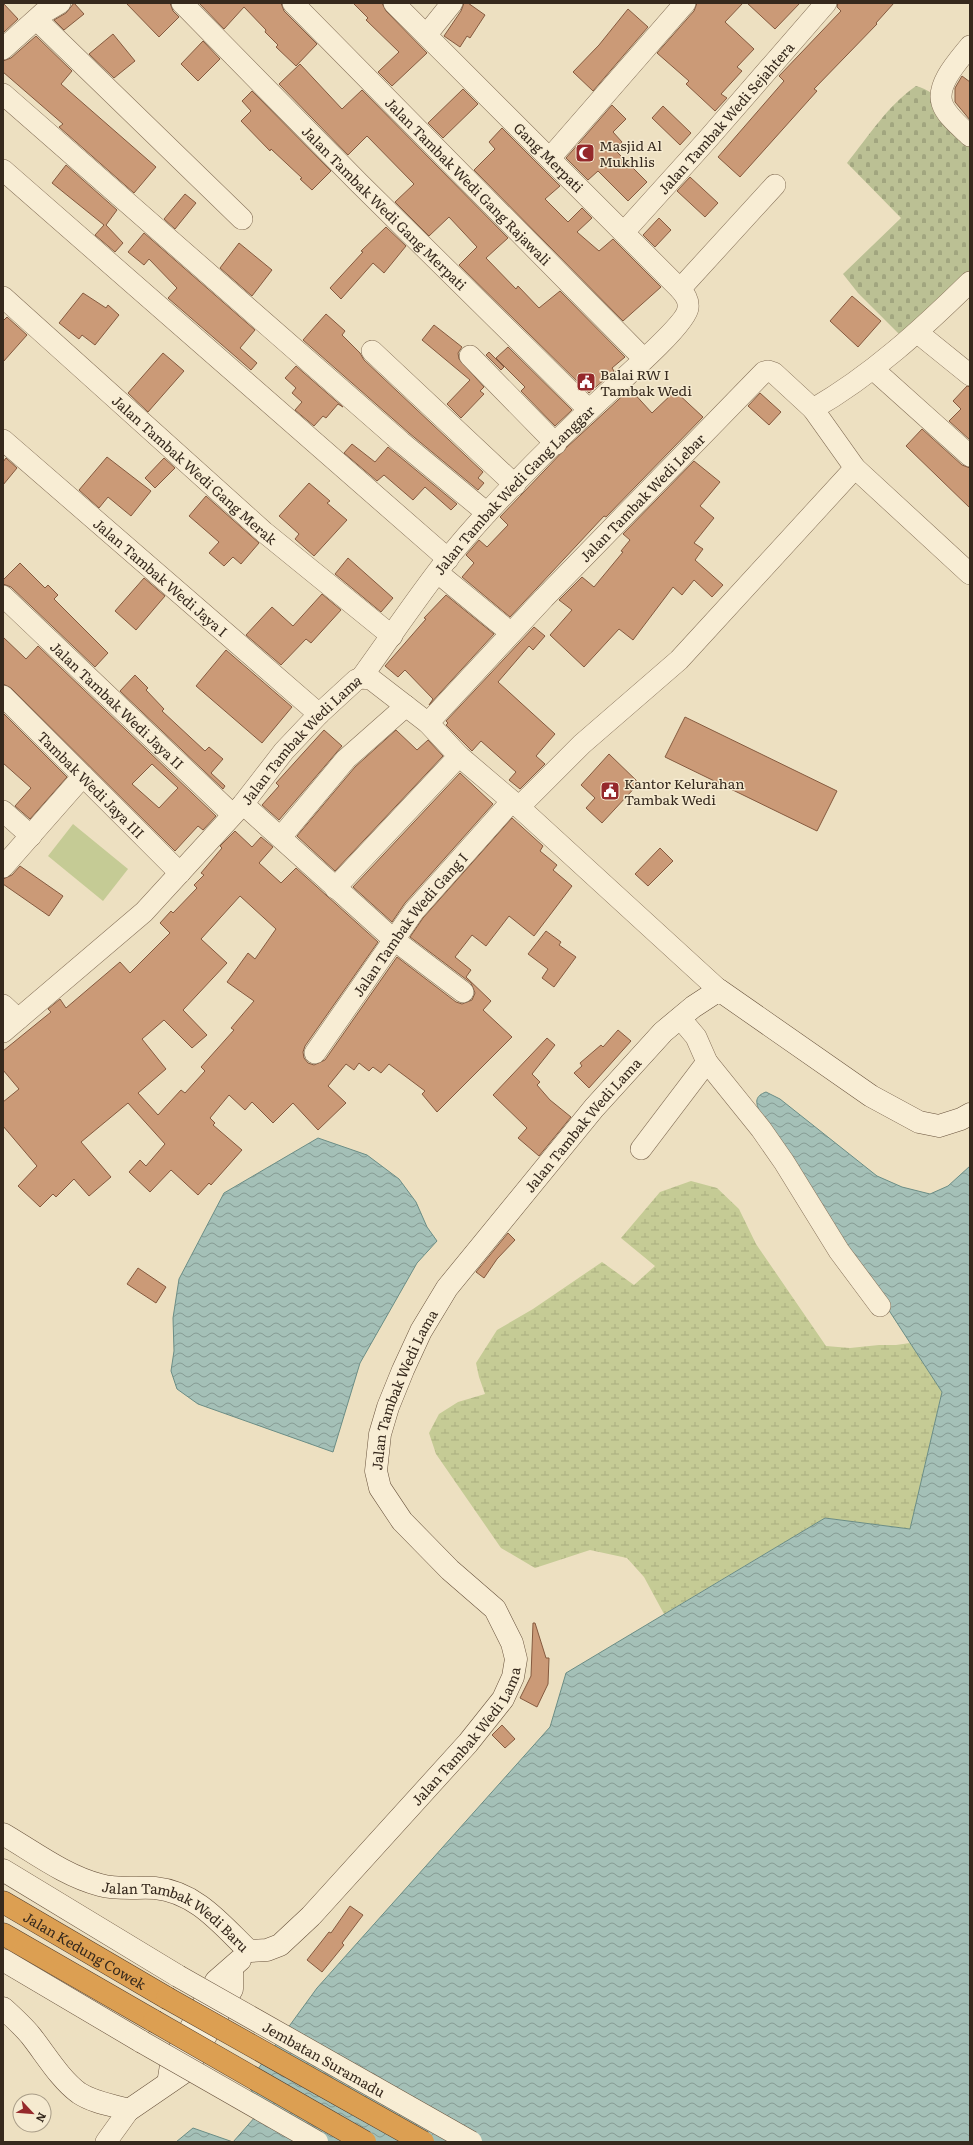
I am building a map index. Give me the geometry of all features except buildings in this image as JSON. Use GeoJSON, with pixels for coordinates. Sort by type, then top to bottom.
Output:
{"type":"FeatureCollection","features":[{"type":"Feature","properties":{"kind":"highway","name":"Jalan Kedung Cowek"},"geometry":{"type":"LineString","coordinates":[[3,1902],[167,1998]]}},
{"type":"Feature","properties":{"kind":"highway","name":"Jalan Kedung Cowek"},"geometry":{"type":"LineString","coordinates":[[3,1934],[365,2142]]}},
{"type":"Feature","properties":{"kind":"highway","name":"Jembatan Suramadu"},"geometry":{"type":"LineString","coordinates":[[167,1998],[423,2142]]}},
{"type":"Feature","properties":{"kind":"street","name":"Jalan Tambak Wedi Gang Merpati"},"geometry":{"type":"LineString","coordinates":[[182,3],[359,183],[589,410]]}},
{"type":"Feature","properties":{"kind":"street","name":"Jalan Tambak Wedi Gang Rajawali"},"geometry":{"type":"LineString","coordinates":[[293,3],[644,359]]}},
{"type":"Feature","properties":{"kind":"street","name":"Gang Merpati"},"geometry":{"type":"LineString","coordinates":[[394,3],[427,34],[680,289],[688,300],[688,309],[684,318]]}},
{"type":"Feature","properties":{"kind":"street"},"geometry":{"type":"LineString","coordinates":[[427,34],[452,3]]}},
{"type":"Feature","properties":{"kind":"street"},"geometry":{"type":"LineString","coordinates":[[550,158],[685,3]]}},
{"type":"Feature","properties":{"kind":"street","name":"Jalan Tambak Wedi Sejahtera"},"geometry":{"type":"LineString","coordinates":[[624,232],[707,140],[826,3]]}},
{"type":"Feature","properties":{"kind":"street"},"geometry":{"type":"LineString","coordinates":[[3,49],[43,10],[59,43],[242,218]]}},
{"type":"Feature","properties":{"kind":"street"},"geometry":{"type":"LineString","coordinates":[[968,52],[945,81],[942,90],[942,102],[948,113],[970,136]]}},
{"type":"Feature","properties":{"kind":"street"},"geometry":{"type":"LineString","coordinates":[[3,94],[384,427],[487,513]]}},
{"type":"Feature","properties":{"kind":"street"},"geometry":{"type":"LineString","coordinates":[[3,170],[443,566],[511,633]]}},
{"type":"Feature","properties":{"kind":"street"},"geometry":{"type":"LineString","coordinates":[[680,289],[776,185]]}},
{"type":"Feature","properties":{"kind":"street"},"geometry":{"type":"LineString","coordinates":[[970,282],[918,333],[873,369],[813,409],[855,468],[970,574]]}},
{"type":"Feature","properties":{"kind":"street","name":"Jalan Tambak Wedi Gang Merak"},"geometry":{"type":"LineString","coordinates":[[3,297],[264,532],[392,636]]}},
{"type":"Feature","properties":{"kind":"street","name":"Jalan Tambak Wedi Gang Langgar"},"geometry":{"type":"LineString","coordinates":[[361,678],[443,566],[487,513],[589,410],[644,359],[684,318]]}},
{"type":"Feature","properties":{"kind":"street"},"geometry":{"type":"LineString","coordinates":[[918,333],[970,375]]}},
{"type":"Feature","properties":{"kind":"street"},"geometry":{"type":"LineString","coordinates":[[372,351],[515,485]]}},
{"type":"Feature","properties":{"kind":"street"},"geometry":{"type":"LineString","coordinates":[[470,356],[556,444]]}},
{"type":"Feature","properties":{"kind":"street"},"geometry":{"type":"LineString","coordinates":[[873,369],[970,456]]}},
{"type":"Feature","properties":{"kind":"street","name":"Jalan Tambak Wedi Lebar"},"geometry":{"type":"LineString","coordinates":[[428,723],[511,633],[764,372],[768,371],[774,373],[813,409]]}},
{"type":"Feature","properties":{"kind":"street","name":"Jalan Tambak Wedi Jaya I"},"geometry":{"type":"LineString","coordinates":[[3,440],[319,714]]}},
{"type":"Feature","properties":{"kind":"street","name":"Jalan Tambak Wedi Gang I"},"geometry":{"type":"LineString","coordinates":[[315,1053],[393,939],[414,911],[515,805],[582,744],[679,660],[855,468]]}},
{"type":"Feature","properties":{"kind":"street","name":"Jalan Tambak Wedi Jaya II"},"geometry":{"type":"LineString","coordinates":[[3,596],[238,809],[281,837],[335,888],[393,939],[463,992]]}},
{"type":"Feature","properties":{"kind":"street","name":"Jalan Tambak Wedi Lama"},"geometry":{"type":"LineString","coordinates":[[11,1026],[144,912],[238,809],[284,751],[319,714],[356,680],[361,678],[371,679],[428,723],[459,756],[719,990],[871,1096],[919,1122],[939,1126],[961,1119],[970,1114]]}},
{"type":"Feature","properties":{"kind":"street","name":"Tambak Wedi Jaya III"},"geometry":{"type":"LineString","coordinates":[[3,696],[180,874]]}},
{"type":"Feature","properties":{"kind":"street"},"geometry":{"type":"LineString","coordinates":[[281,837],[346,759],[406,706]]}},
{"type":"Feature","properties":{"kind":"street"},"geometry":{"type":"LineString","coordinates":[[335,888],[459,756]]}},
{"type":"Feature","properties":{"kind":"street"},"geometry":{"type":"LineString","coordinates":[[3,867],[83,776]]}},
{"type":"Feature","properties":{"kind":"street"},"geometry":{"type":"LineString","coordinates":[[3,811],[31,836]]}},
{"type":"Feature","properties":{"kind":"street","name":"Jalan Tambak Wedi Lama"},"geometry":{"type":"LineString","coordinates":[[249,1951],[268,1950],[280,1945],[311,1916],[468,1743],[503,1699],[513,1677],[516,1659],[512,1643],[495,1609],[450,1570],[402,1521],[380,1488],[376,1471],[380,1434],[388,1407],[421,1331],[447,1288],[594,1108],[663,1032],[719,990]]}},
{"type":"Feature","properties":{"kind":"street"},"geometry":{"type":"LineString","coordinates":[[3,1005],[11,1026]]}},
{"type":"Feature","properties":{"kind":"street"},"geometry":{"type":"LineString","coordinates":[[680,1018],[696,1037],[707,1062],[761,1129],[784,1162],[839,1252],[880,1306]]}},
{"type":"Feature","properties":{"kind":"street"},"geometry":{"type":"LineString","coordinates":[[641,1149],[707,1062]]}},
{"type":"Feature","properties":{"kind":"street","name":"Jalan Tambak Wedi Baru"},"geometry":{"type":"LineString","coordinates":[[3,1834],[73,1875],[100,1885],[123,1889],[155,1888],[174,1892],[198,1904],[213,1914],[249,1951],[232,1969],[216,1981],[171,2065],[168,2082],[129,2110]]}},
{"type":"Feature","properties":{"kind":"street","name":"Jembatan Suramadu"},"geometry":{"type":"LineString","coordinates":[[3,1870],[178,1976],[471,2142]]}},
{"type":"Feature","properties":{"kind":"street"},"geometry":{"type":"LineString","coordinates":[[3,1960],[142,2042],[317,2142]]}},
{"type":"Feature","properties":{"kind":"street"},"geometry":{"type":"LineString","coordinates":[[3,2008],[30,2036],[59,2073],[79,2093],[97,2102],[112,2104],[129,2110],[106,2142]]}},
{"type":"Feature","properties":{"kind":"green space"},"geometry":{"type":"Polygon","coordinates":[[[916,86],[932,94],[946,106],[970,136],[970,282],[907,342],[858,293],[843,274],[901,218],[847,163],[887,112],[896,102],[916,86]]]}},
{"type":"Feature","properties":{"kind":"green space"},"geometry":{"type":"Polygon","coordinates":[[[73,824],[128,869],[103,901],[48,856],[73,824]]]}},
{"type":"Feature","properties":{"kind":"green space"},"geometry":{"type":"Polygon","coordinates":[[[691,1181],[717,1188],[739,1209],[756,1244],[826,1346],[850,1348],[910,1343],[942,1392],[910,1529],[825,1518],[664,1614],[644,1577],[627,1558],[590,1550],[535,1568],[501,1548],[436,1454],[429,1433],[439,1414],[458,1402],[485,1394],[476,1363],[497,1330],[533,1309],[602,1262],[634,1285],[655,1266],[621,1238],[660,1192],[691,1181]]]}},
{"type":"Feature","properties":{"kind":"water"},"geometry":{"type":"Polygon","coordinates":[[[766,1092],[780,1099],[877,1176],[902,1187],[930,1194],[948,1186],[970,1166],[970,2142],[233,2142],[263,2108],[247,2084],[317,1988],[550,1727],[566,1673],[825,1518],[910,1529],[942,1392],[760,1112],[757,1105],[758,1097],[766,1092]]]}},
{"type":"Feature","properties":{"kind":"water"},"geometry":{"type":"Polygon","coordinates":[[[318,1138],[367,1155],[399,1179],[416,1202],[427,1227],[437,1241],[417,1263],[360,1363],[333,1452],[198,1404],[177,1389],[171,1371],[174,1351],[173,1318],[179,1279],[224,1193],[318,1138]]]}},
{"type":"Feature","properties":{"kind":"water"},"geometry":{"type":"Polygon","coordinates":[[[193,2128],[233,2142],[176,2142],[193,2128]]]}},
{"type":"Feature","properties":{"kind":"place","name":"Masjid Al Mukhlis"},"geometry":{"type":"Point","coordinates":[585,153]}},
{"type":"Feature","properties":{"kind":"place","name":"Balai RW I Tambak Wedi"},"geometry":{"type":"Point","coordinates":[586,382]}},
{"type":"Feature","properties":{"kind":"place","name":"Kantor Kelurahan Tambak Wedi"},"geometry":{"type":"Point","coordinates":[610,791]}}]}
